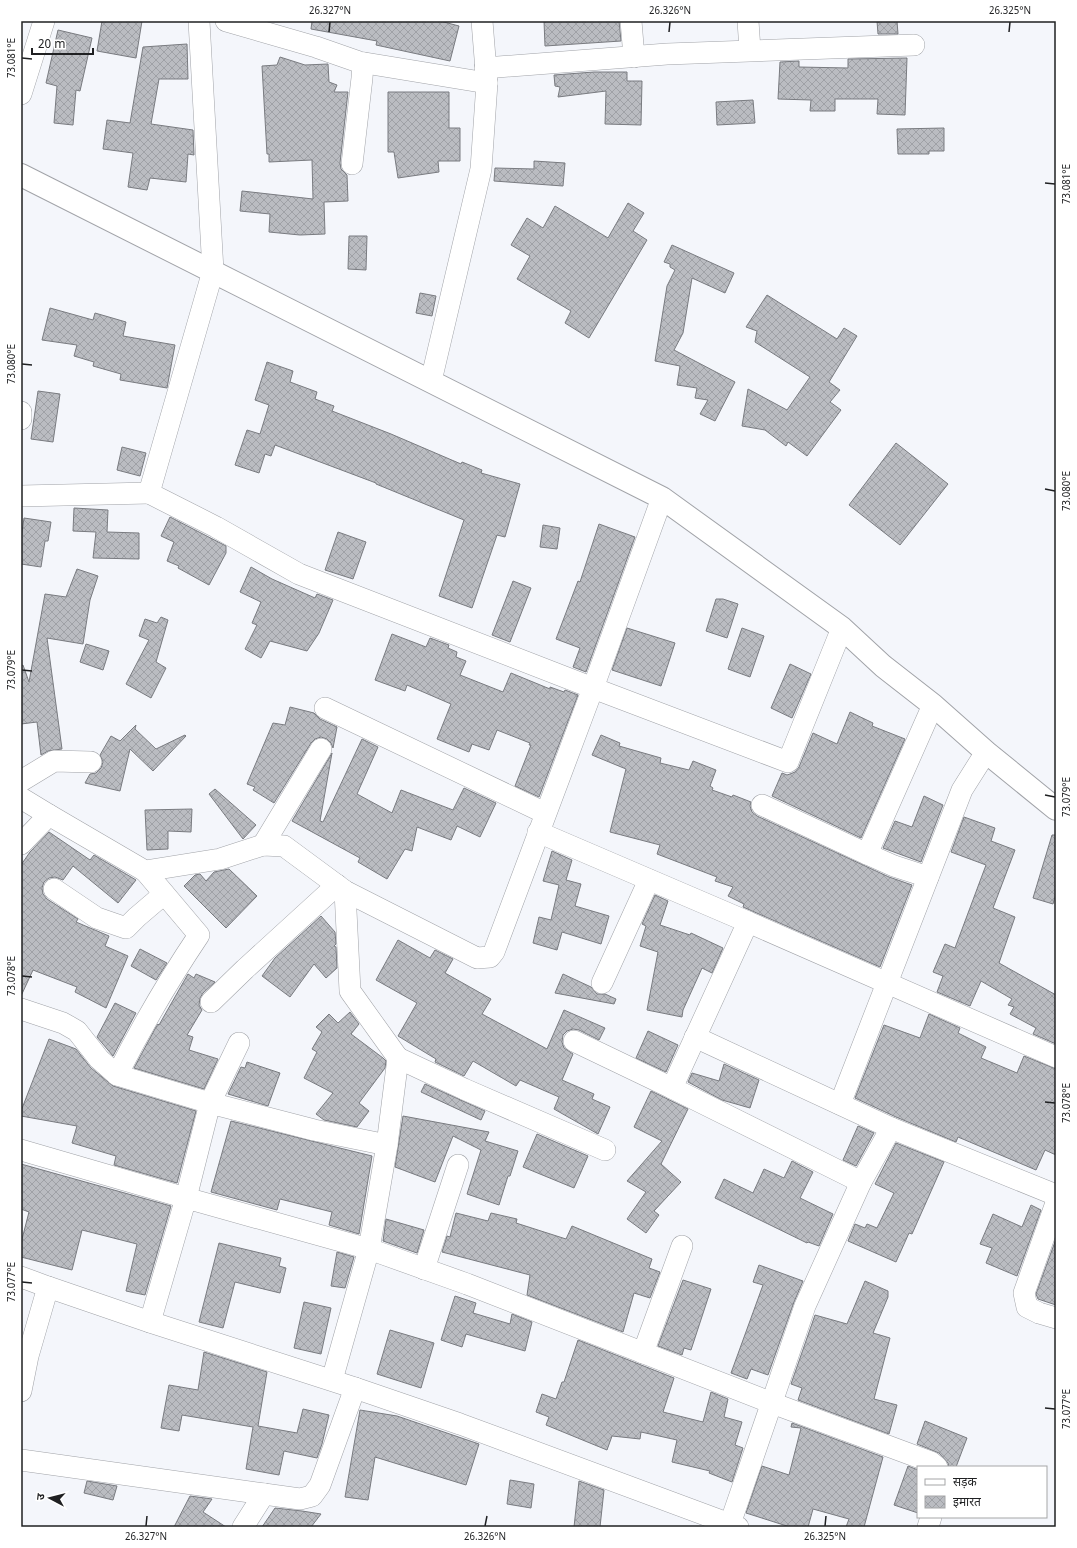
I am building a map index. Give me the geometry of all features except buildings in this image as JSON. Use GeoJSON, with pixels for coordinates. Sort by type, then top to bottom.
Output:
{"type":"FeatureCollection","features":[{"type":"Feature","properties":{"kind":"main road"},"geometry":{"type":"LineString","coordinates":[[21,175],[662,498],[842,628],[883,666],[933,705],[986,752],[1056,809]]}},
{"type":"Feature","properties":{"kind":"street"},"geometry":{"type":"LineString","coordinates":[[21,94],[44,21]]}},
{"type":"Feature","properties":{"kind":"street"},"geometry":{"type":"LineString","coordinates":[[149,493],[213,271],[199,21]]}},
{"type":"Feature","properties":{"kind":"street"},"geometry":{"type":"LineString","coordinates":[[226,21],[363,63],[486,76],[634,57],[750,50],[914,45]]}},
{"type":"Feature","properties":{"kind":"street"},"geometry":{"type":"LineString","coordinates":[[431,381],[481,169],[486,76],[482,21]]}},
{"type":"Feature","properties":{"kind":"street"},"geometry":{"type":"LineString","coordinates":[[632,21],[634,57]]}},
{"type":"Feature","properties":{"kind":"street"},"geometry":{"type":"LineString","coordinates":[[748,21],[750,50]]}},
{"type":"Feature","properties":{"kind":"street"},"geometry":{"type":"LineString","coordinates":[[352,164],[363,63]]}},
{"type":"Feature","properties":{"kind":"street"},"geometry":{"type":"LineString","coordinates":[[21,412],[21,419]]}},
{"type":"Feature","properties":{"kind":"street"},"geometry":{"type":"LineString","coordinates":[[21,496],[149,493],[216,527],[299,574],[788,762],[842,628]]}},
{"type":"Feature","properties":{"kind":"street"},"geometry":{"type":"LineString","coordinates":[[145,871],[220,859],[263,845],[284,846],[341,888],[477,958],[490,957],[494,952],[593,688],[662,498]]}},
{"type":"Feature","properties":{"kind":"street"},"geometry":{"type":"LineString","coordinates":[[867,854],[933,705]]}},
{"type":"Feature","properties":{"kind":"street"},"geometry":{"type":"LineString","coordinates":[[325,708],[545,813]]}},
{"type":"Feature","properties":{"kind":"street"},"geometry":{"type":"LineString","coordinates":[[263,845],[321,749]]}},
{"type":"Feature","properties":{"kind":"street"},"geometry":{"type":"LineString","coordinates":[[840,1104],[962,790],[986,752]]}},
{"type":"Feature","properties":{"kind":"street"},"geometry":{"type":"LineString","coordinates":[[21,781],[54,761],[91,762]]}},
{"type":"Feature","properties":{"kind":"street"},"geometry":{"type":"LineString","coordinates":[[21,798],[145,871],[199,935],[174,972],[145,1020],[117,1075]]}},
{"type":"Feature","properties":{"kind":"street"},"geometry":{"type":"LineString","coordinates":[[762,805],[894,866],[928,877]]}},
{"type":"Feature","properties":{"kind":"street"},"geometry":{"type":"LineString","coordinates":[[21,844],[49,815]]}},
{"type":"Feature","properties":{"kind":"street"},"geometry":{"type":"LineString","coordinates":[[538,832],[1056,1057]]}},
{"type":"Feature","properties":{"kind":"street"},"geometry":{"type":"LineString","coordinates":[[602,983],[649,880]]}},
{"type":"Feature","properties":{"kind":"street"},"geometry":{"type":"LineString","coordinates":[[211,1002],[245,969],[341,888]]}},
{"type":"Feature","properties":{"kind":"street"},"geometry":{"type":"LineString","coordinates":[[341,888],[350,991],[398,1058],[464,1089],[605,1150]]}},
{"type":"Feature","properties":{"kind":"street"},"geometry":{"type":"LineString","coordinates":[[54,889],[98,918],[126,928],[164,894]]}},
{"type":"Feature","properties":{"kind":"street"},"geometry":{"type":"LineString","coordinates":[[672,1088],[748,922]]}},
{"type":"Feature","properties":{"kind":"street"},"geometry":{"type":"LineString","coordinates":[[21,1009],[64,1023],[78,1031],[99,1060],[117,1075],[314,1130],[387,1145]]}},
{"type":"Feature","properties":{"kind":"street"},"geometry":{"type":"LineString","coordinates":[[695,1037],[891,1128],[1056,1195]]}},
{"type":"Feature","properties":{"kind":"street"},"geometry":{"type":"LineString","coordinates":[[574,1041],[861,1182]]}},
{"type":"Feature","properties":{"kind":"street"},"geometry":{"type":"LineString","coordinates":[[150,1322],[186,1198],[210,1102],[239,1043]]}},
{"type":"Feature","properties":{"kind":"street"},"geometry":{"type":"LineString","coordinates":[[332,1380],[369,1249],[387,1145],[398,1058]]}},
{"type":"Feature","properties":{"kind":"street"},"geometry":{"type":"LineString","coordinates":[[21,1277],[150,1322],[332,1380],[460,1424],[734,1526],[772,1403],[805,1306],[861,1182],[891,1128]]}},
{"type":"Feature","properties":{"kind":"street"},"geometry":{"type":"LineString","coordinates":[[21,1150],[369,1249],[931,1462],[936,1466]]}},
{"type":"Feature","properties":{"kind":"street"},"geometry":{"type":"LineString","coordinates":[[424,1269],[458,1165]]}},
{"type":"Feature","properties":{"kind":"street"},"geometry":{"type":"LineString","coordinates":[[1056,1203],[1024,1293],[1027,1307],[1039,1313],[1056,1318]]}},
{"type":"Feature","properties":{"kind":"street"},"geometry":{"type":"LineString","coordinates":[[643,1353],[682,1246]]}},
{"type":"Feature","properties":{"kind":"street"},"geometry":{"type":"LineString","coordinates":[[21,1391],[25,1355],[48,1287]]}},
{"type":"Feature","properties":{"kind":"street"},"geometry":{"type":"LineString","coordinates":[[21,1460],[300,1499],[312,1496],[320,1484],[355,1388]]}},
{"type":"Feature","properties":{"kind":"street"},"geometry":{"type":"LineString","coordinates":[[243,1527],[264,1494]]}}]}
